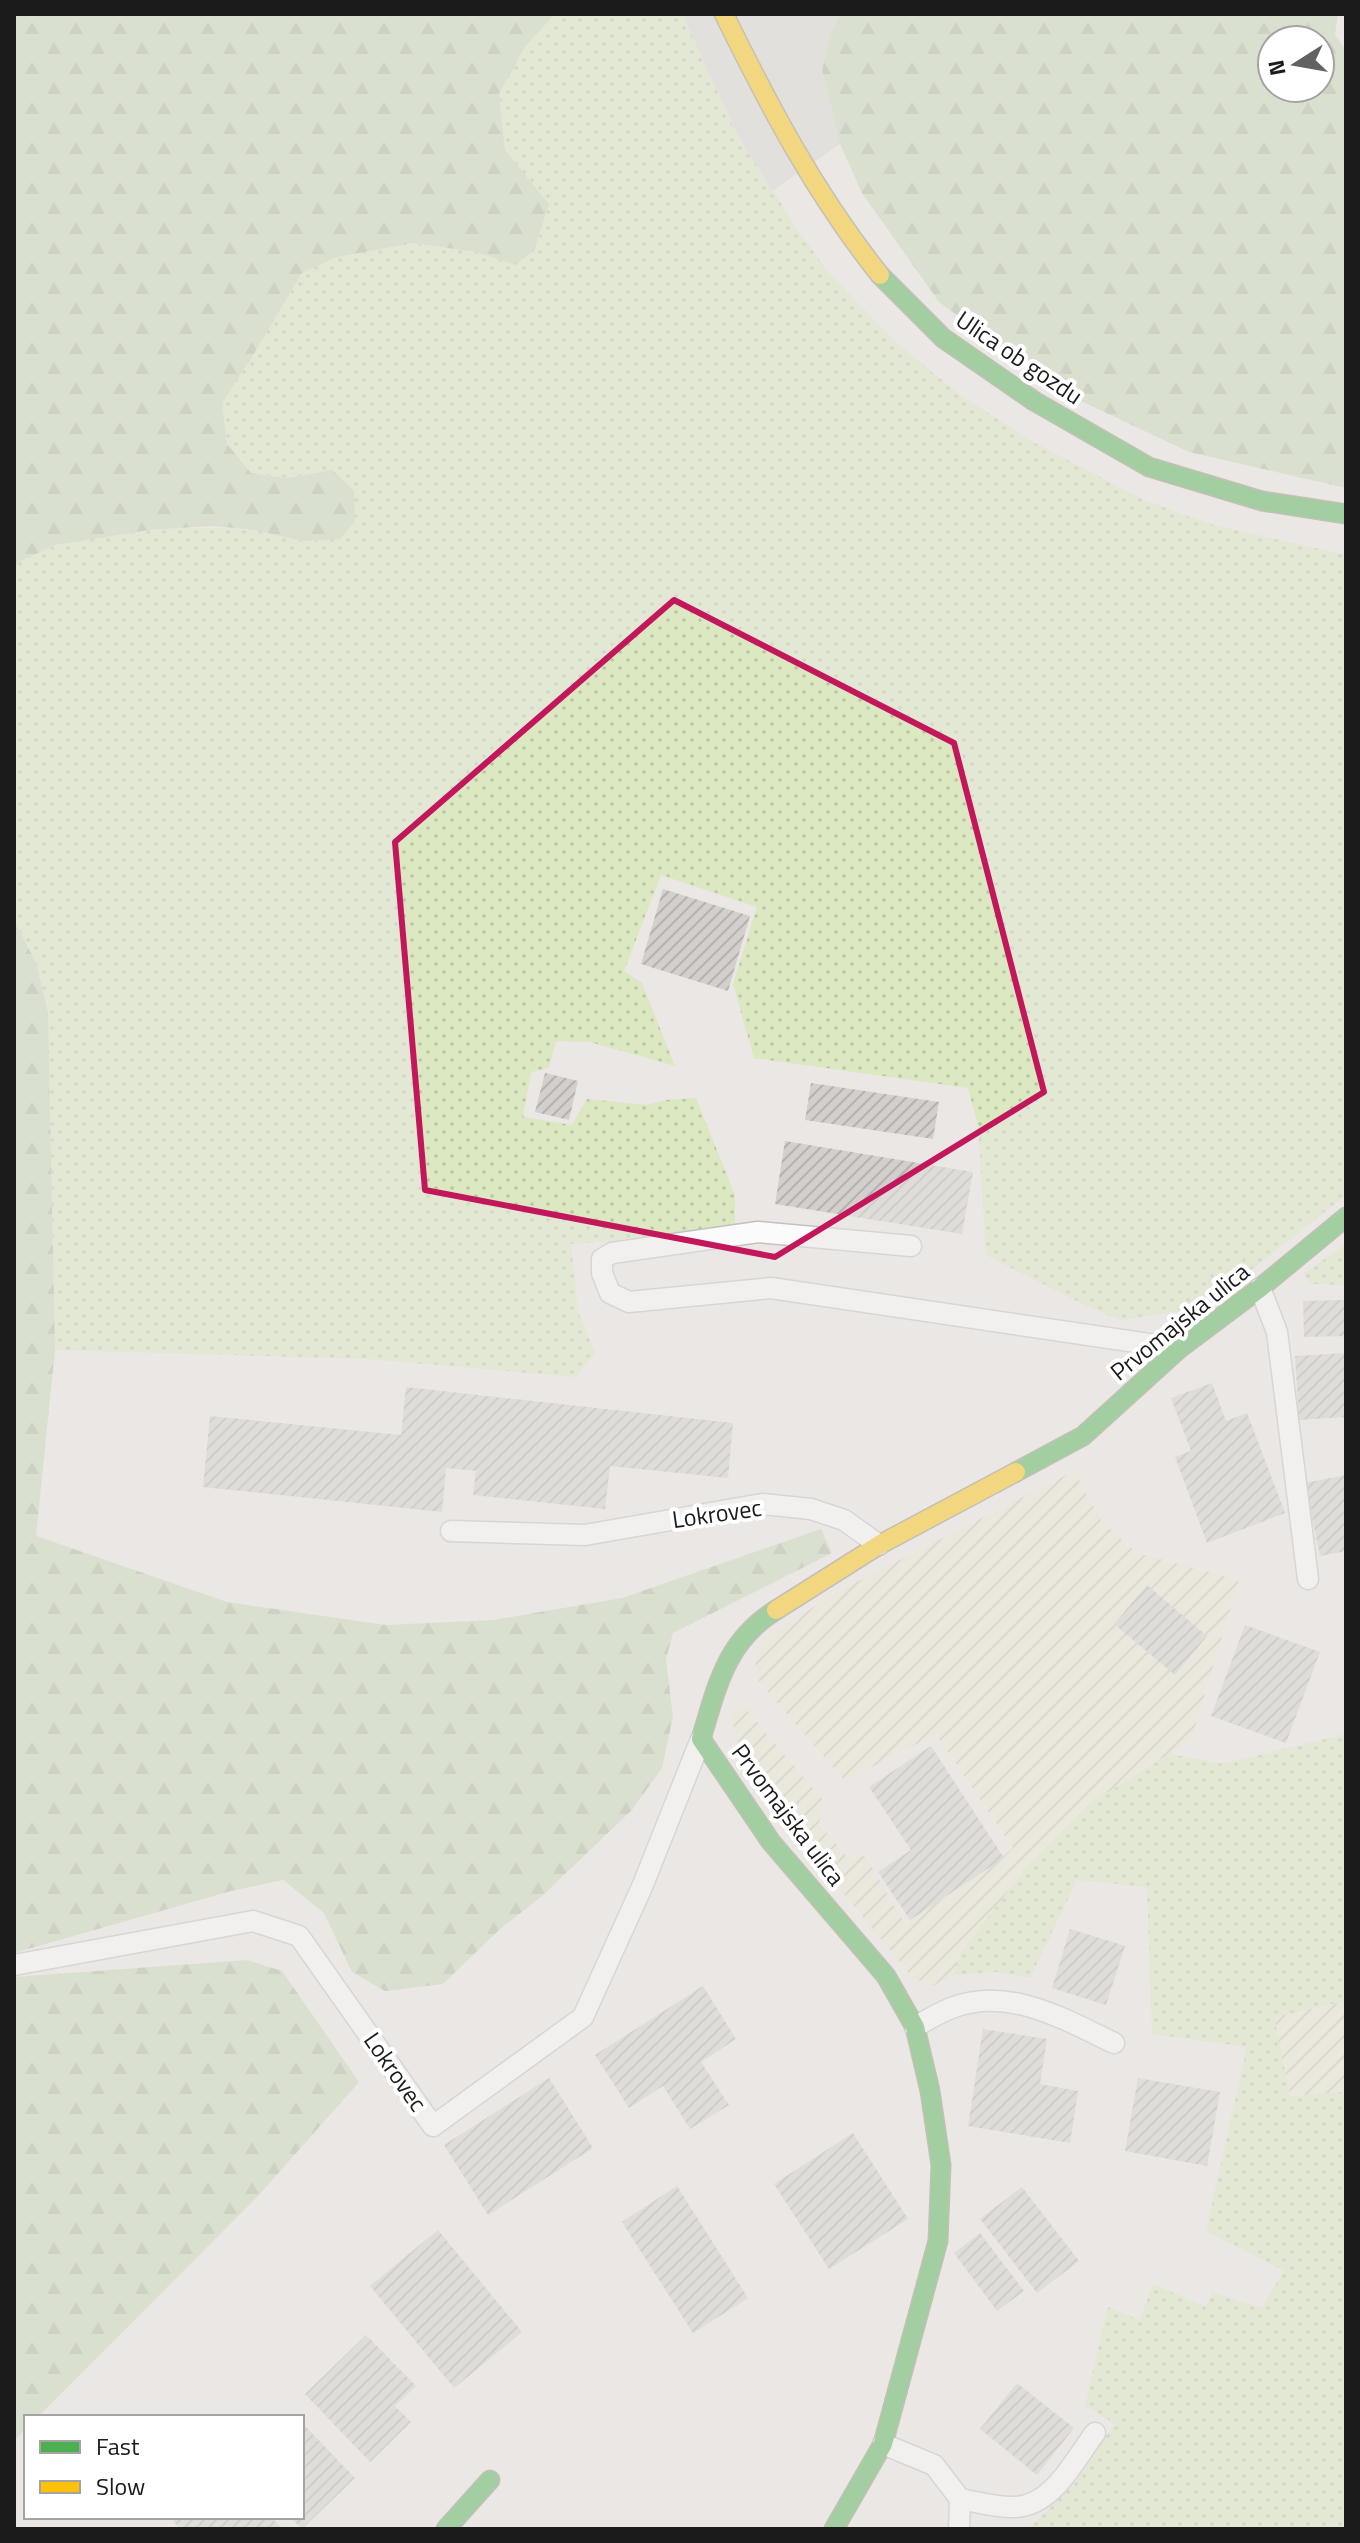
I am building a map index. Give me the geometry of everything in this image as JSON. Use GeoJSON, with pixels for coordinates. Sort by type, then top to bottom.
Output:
{"type":"FeatureCollection","features":[{"type":"Feature","properties":{"kind":"street","name":"Ulica ob gozdu"},"geometry":{"type":"LineString","coordinates":[[724,14],[767,101],[821,195],[879,274],[943,338],[1034,401],[1149,467],[1262,501],[1346,514]]}},
{"type":"Feature","properties":{"kind":"street","name":"Prvomajska ulica"},"geometry":{"type":"LineString","coordinates":[[834,2529],[883,2444],[938,2241],[941,2165],[930,2091],[915,2027],[886,1976],[771,1842],[701,1739],[722,1668],[743,1637],[766,1616],[879,1545],[1083,1436],[1180,1348],[1260,1288],[1346,1217]]}},
{"type":"Feature","properties":{"kind":"street"},"geometry":{"type":"LineString","coordinates":[[446,2529],[490,2480]]}},
{"type":"Feature","properties":{"kind":"lane"},"geometry":{"type":"LineString","coordinates":[[911,1246],[758,1232],[612,1253],[602,1259],[602,1273],[610,1293],[629,1302],[771,1288],[1180,1348]]}},
{"type":"Feature","properties":{"kind":"lane"},"geometry":{"type":"LineString","coordinates":[[1260,1288],[1277,1332],[1308,1579]]}},
{"type":"Feature","properties":{"kind":"lane","name":"Lokrovec"},"geometry":{"type":"LineString","coordinates":[[451,1531],[585,1535],[762,1504],[811,1509],[844,1520],[879,1545]]}},
{"type":"Feature","properties":{"kind":"lane","name":"Lokrovec"},"geometry":{"type":"LineString","coordinates":[[14,1965],[253,1921],[299,1936],[433,2126],[583,2017],[642,1887],[701,1739]]}},
{"type":"Feature","properties":{"kind":"lane"},"geometry":{"type":"LineString","coordinates":[[915,2027],[953,2007],[986,1999],[1040,2008],[1114,2043]]}},
{"type":"Feature","properties":{"kind":"lane"},"geometry":{"type":"LineString","coordinates":[[960,2499],[1016,2507],[1035,2502],[1057,2485],[1095,2433]]}},
{"type":"Feature","properties":{"kind":"lane"},"geometry":{"type":"LineString","coordinates":[[883,2444],[934,2465],[960,2499],[959,2529]]}},
{"type":"Feature","properties":{"kind":"highlighted area"},"geometry":{"type":"Polygon","coordinates":[[[674,600],[954,743],[1044,1092],[775,1257],[425,1190],[395,842],[674,600]]]}},
{"type":"Feature","properties":{"kind":"shaded area"},"geometry":{"type":"Polygon","coordinates":[[[682,14],[842,14],[822,70],[840,144],[772,191],[737,134],[682,14]]]}},
{"type":"Feature","properties":{"kind":"shaded area"},"geometry":{"type":"Polygon","coordinates":[[[1074,1471],[1101,1521],[1137,1553],[1239,1580],[1191,1740],[1089,1804],[1027,1867],[961,1952],[953,1975],[933,1986],[912,1977],[748,1777],[731,1718],[740,1702],[823,1800],[819,1824],[847,1857],[865,1856],[905,1924],[1000,1859],[1013,1848],[936,1734],[845,1781],[758,1680],[755,1658],[762,1639],[841,1590],[1074,1471]]]}},
{"type":"Feature","properties":{"kind":"shaded area"},"geometry":{"type":"Polygon","coordinates":[[[1346,2001],[1346,2092],[1290,2096],[1273,2017],[1346,2001]]]}},
{"type":"Feature","properties":{"kind":"green space"},"geometry":{"type":"Polygon","coordinates":[[[14,14],[555,14],[524,48],[499,94],[505,150],[549,204],[534,251],[515,265],[476,252],[413,243],[337,257],[302,273],[222,403],[227,444],[251,473],[287,478],[332,470],[354,491],[355,521],[340,539],[302,541],[255,530],[212,526],[149,530],[56,545],[18,562],[14,571],[14,14]]]}},
{"type":"Feature","properties":{"kind":"green space"},"geometry":{"type":"Polygon","coordinates":[[[555,14],[682,14],[737,135],[825,268],[893,340],[960,395],[1033,442],[1144,500],[1210,524],[1346,555],[1346,1195],[1250,1271],[1186,1310],[1121,1320],[986,1255],[978,1126],[968,1088],[754,1058],[733,984],[757,907],[661,875],[624,971],[642,983],[675,1066],[590,1042],[556,1041],[549,1068],[531,1072],[523,1117],[572,1125],[587,1099],[648,1105],[665,1100],[696,1098],[735,1195],[735,1227],[699,1235],[571,1244],[578,1311],[595,1353],[576,1377],[367,1359],[55,1350],[48,1013],[37,965],[14,920],[14,571],[18,562],[48,548],[106,535],[181,528],[255,530],[332,470],[287,478],[251,473],[227,444],[221,403],[302,273],[337,256],[413,243],[476,252],[515,265],[534,252],[549,204],[505,150],[499,94],[524,48],[555,14]]]}},
{"type":"Feature","properties":{"kind":"green space"},"geometry":{"type":"Polygon","coordinates":[[[841,14],[1338,14],[1336,28],[1336,24],[1256,24],[1256,104],[1336,104],[1336,36],[1346,50],[1346,488],[1189,452],[1064,393],[939,302],[862,193],[840,144],[822,70],[831,33],[841,14]]]}},
{"type":"Feature","properties":{"kind":"green space"},"geometry":{"type":"Polygon","coordinates":[[[14,920],[37,965],[48,1013],[55,1350],[36,1536],[227,1602],[386,1625],[493,1620],[622,1598],[821,1529],[832,1553],[673,1633],[666,1660],[673,1717],[662,1768],[632,1810],[443,1984],[385,1991],[352,1972],[324,1913],[283,1880],[231,1891],[14,1953],[14,920]]]}},
{"type":"Feature","properties":{"kind":"green space"},"geometry":{"type":"Polygon","coordinates":[[[1346,1244],[1346,1285],[1309,1284],[1304,1273],[1346,1244]]]}},
{"type":"Feature","properties":{"kind":"green space"},"geometry":{"type":"Polygon","coordinates":[[[1346,1734],[1346,2001],[1274,2017],[1290,2096],[1346,2092],[1346,2529],[1028,2529],[1061,2496],[1115,2424],[1085,2405],[1108,2307],[1140,2320],[1153,2284],[1206,2307],[1212,2292],[1262,2308],[1284,2271],[1206,2231],[1247,2047],[1152,2034],[1147,1887],[1077,1880],[1030,1978],[998,1972],[953,1975],[961,1952],[1027,1867],[1089,1804],[1170,1754],[1223,1764],[1346,1734]]]}},
{"type":"Feature","properties":{"kind":"green space"},"geometry":{"type":"Polygon","coordinates":[[[247,1960],[282,1971],[359,2082],[259,2195],[40,2415],[24,2415],[24,2431],[14,2441],[14,1977],[247,1960]]]}},
{"type":"Feature","properties":{"kind":"building"},"geometry":{"type":"Polygon","coordinates":[[[663,889],[750,916],[728,991],[641,964],[663,889]]]}},
{"type":"Feature","properties":{"kind":"building"},"geometry":{"type":"Polygon","coordinates":[[[545,1073],[578,1081],[569,1120],[535,1112],[545,1073]]]}},
{"type":"Feature","properties":{"kind":"building"},"geometry":{"type":"Polygon","coordinates":[[[811,1083],[939,1102],[933,1139],[805,1120],[811,1083]]]}},
{"type":"Feature","properties":{"kind":"building"},"geometry":{"type":"Polygon","coordinates":[[[785,1141],[973,1172],[962,1234],[775,1204],[785,1141]]]}},
{"type":"Feature","properties":{"kind":"building"},"geometry":{"type":"Polygon","coordinates":[[[1346,1300],[1346,1336],[1304,1337],[1303,1301],[1346,1300]]]}},
{"type":"Feature","properties":{"kind":"building"},"geometry":{"type":"Polygon","coordinates":[[[1346,1353],[1346,1417],[1299,1420],[1295,1356],[1346,1353]]]}},
{"type":"Feature","properties":{"kind":"building"},"geometry":{"type":"Polygon","coordinates":[[[1212,1383],[1226,1421],[1247,1413],[1285,1513],[1207,1543],[1175,1457],[1191,1451],[1171,1398],[1212,1383]]]}},
{"type":"Feature","properties":{"kind":"building"},"geometry":{"type":"Polygon","coordinates":[[[406,1387],[733,1423],[728,1478],[610,1466],[605,1509],[473,1495],[476,1471],[446,1468],[442,1512],[203,1487],[210,1416],[401,1435],[406,1387]]]}},
{"type":"Feature","properties":{"kind":"building"},"geometry":{"type":"Polygon","coordinates":[[[1346,1475],[1346,1551],[1320,1556],[1305,1483],[1346,1475]]]}},
{"type":"Feature","properties":{"kind":"building"},"geometry":{"type":"Polygon","coordinates":[[[1147,1585],[1207,1636],[1175,1675],[1114,1624],[1147,1585]]]}},
{"type":"Feature","properties":{"kind":"building"},"geometry":{"type":"Polygon","coordinates":[[[1245,1625],[1320,1652],[1286,1743],[1211,1716],[1245,1625]]]}},
{"type":"Feature","properties":{"kind":"building"},"geometry":{"type":"Polygon","coordinates":[[[931,1746],[1004,1858],[910,1920],[878,1872],[911,1850],[869,1787],[931,1746]]]}},
{"type":"Feature","properties":{"kind":"building"},"geometry":{"type":"Polygon","coordinates":[[[1070,1929],[1125,1946],[1106,2005],[1052,1988],[1070,1929]]]}},
{"type":"Feature","properties":{"kind":"building"},"geometry":{"type":"Polygon","coordinates":[[[703,1986],[736,2039],[701,2062],[729,2105],[690,2129],[663,2086],[629,2108],[595,2055],[703,1986]]]}},
{"type":"Feature","properties":{"kind":"building"},"geometry":{"type":"Polygon","coordinates":[[[983,2029],[1047,2039],[1040,2084],[1078,2091],[1070,2143],[968,2126],[983,2029]]]}},
{"type":"Feature","properties":{"kind":"building"},"geometry":{"type":"Polygon","coordinates":[[[549,2078],[593,2148],[488,2215],[444,2145],[549,2078]]]}},
{"type":"Feature","properties":{"kind":"building"},"geometry":{"type":"Polygon","coordinates":[[[1138,2078],[1220,2092],[1207,2166],[1125,2151],[1138,2078]]]}},
{"type":"Feature","properties":{"kind":"building"},"geometry":{"type":"Polygon","coordinates":[[[853,2133],[908,2219],[829,2269],[774,2184],[853,2133]]]}},
{"type":"Feature","properties":{"kind":"building"},"geometry":{"type":"Polygon","coordinates":[[[677,2186],[748,2298],[693,2333],[622,2222],[677,2186]]]}},
{"type":"Feature","properties":{"kind":"building"},"geometry":{"type":"Polygon","coordinates":[[[1022,2187],[1079,2261],[1037,2293],[980,2219],[1022,2187]]]}},
{"type":"Feature","properties":{"kind":"building"},"geometry":{"type":"Polygon","coordinates":[[[438,2230],[522,2332],[454,2388],[370,2286],[438,2230]]]}},
{"type":"Feature","properties":{"kind":"building"},"geometry":{"type":"Polygon","coordinates":[[[980,2233],[1024,2291],[997,2311],[954,2253],[980,2233]]]}},
{"type":"Feature","properties":{"kind":"building"},"geometry":{"type":"Polygon","coordinates":[[[366,2335],[416,2386],[395,2406],[411,2422],[370,2462],[305,2394],[366,2335]]]}},
{"type":"Feature","properties":{"kind":"building"},"geometry":{"type":"Polygon","coordinates":[[[1017,2383],[1074,2428],[1037,2475],[980,2429],[1017,2383]]]}},
{"type":"Feature","properties":{"kind":"building"},"geometry":{"type":"Polygon","coordinates":[[[304,2425],[355,2478],[302,2529],[292,2519],[304,2519],[304,2425]]]}},
{"type":"Feature","properties":{"kind":"building"},"geometry":{"type":"Polygon","coordinates":[[[273,2519],[283,2529],[180,2529],[173,2521],[273,2519]]]}},
{"type":"Feature","properties":{"kind":"traffic: fast"},"geometry":{"type":"LineString","coordinates":[[880,275],[943,338],[1034,401],[1149,467],[1262,501],[1346,514]]}},
{"type":"Feature","properties":{"kind":"traffic: fast"},"geometry":{"type":"LineString","coordinates":[[1016,1472],[1083,1436],[1180,1348],[1260,1288],[1346,1217]]}},
{"type":"Feature","properties":{"kind":"traffic: fast"},"geometry":{"type":"LineString","coordinates":[[776,1610],[759,1622],[735,1650],[719,1683],[701,1739],[771,1842],[886,1976],[915,2027],[930,2091],[941,2165],[938,2241],[883,2444],[834,2529]]}},
{"type":"Feature","properties":{"kind":"traffic: fast"},"geometry":{"type":"LineString","coordinates":[[446,2529],[490,2480]]}},
{"type":"Feature","properties":{"kind":"traffic: slow"},"geometry":{"type":"LineString","coordinates":[[724,14],[814,182],[880,275]]}},
{"type":"Feature","properties":{"kind":"traffic: slow"},"geometry":{"type":"LineString","coordinates":[[776,1610],[879,1545],[1016,1472]]}}]}
